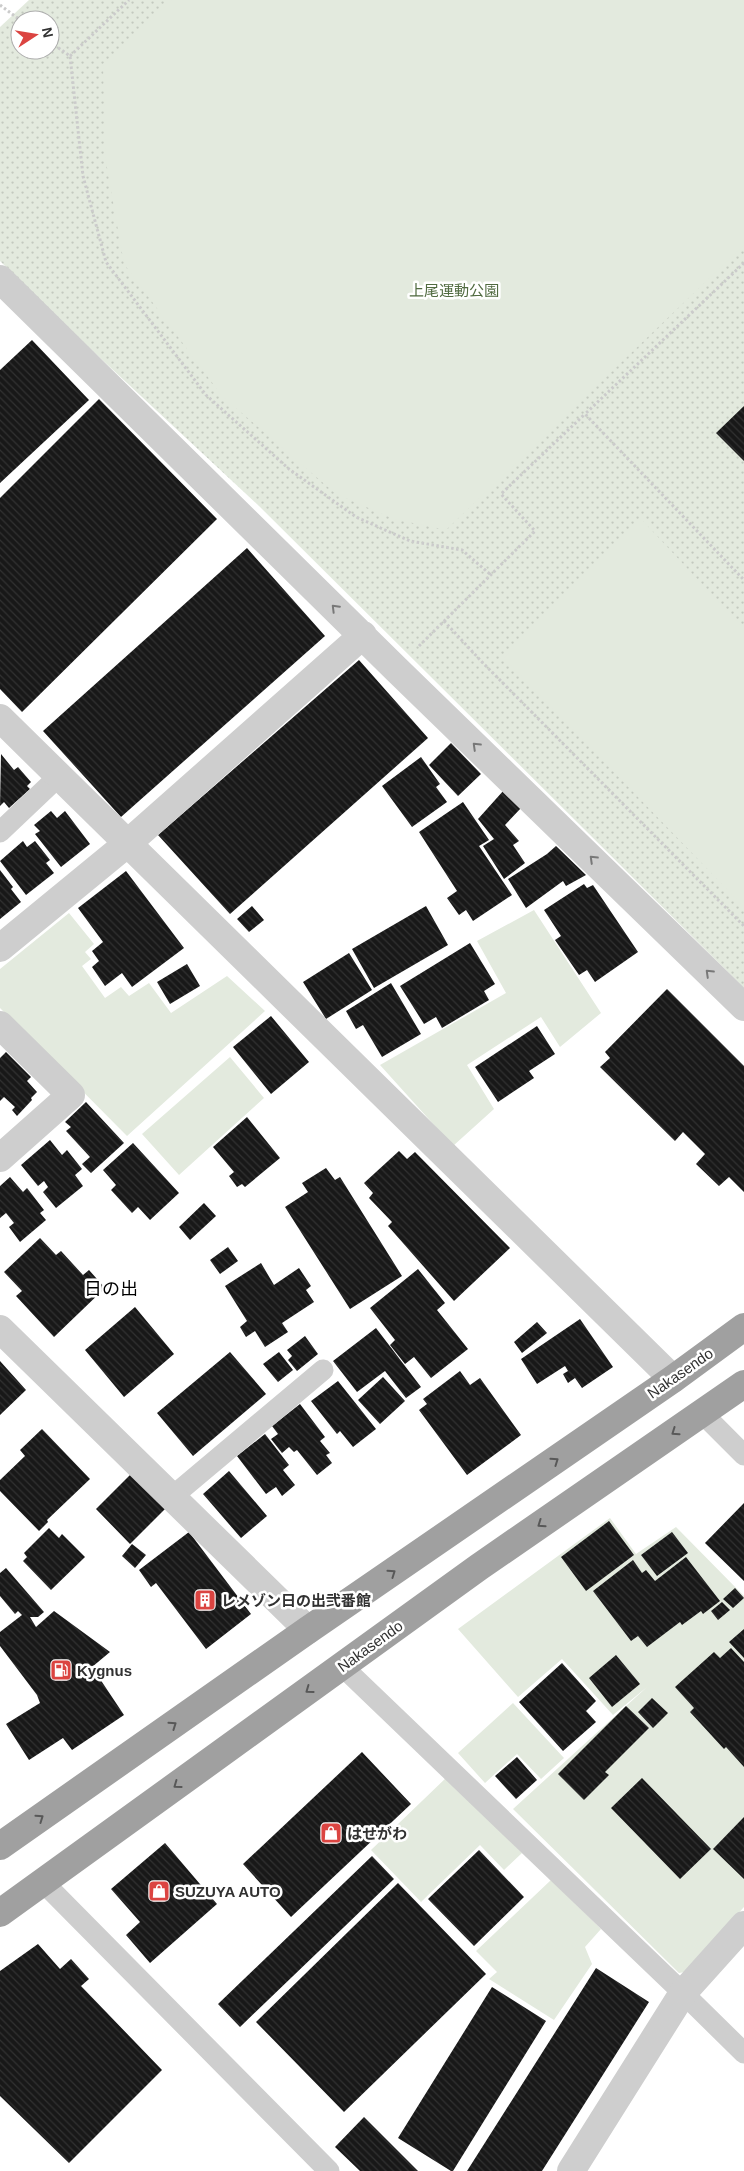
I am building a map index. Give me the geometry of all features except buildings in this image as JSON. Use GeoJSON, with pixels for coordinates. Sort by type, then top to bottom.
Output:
{"type":"FeatureCollection","features":[{"type":"Feature","properties":{"kind":"highway","name":"Nakasendo"},"geometry":{"type":"LineString","coordinates":[[0,1846],[308,1630],[673,1379],[744,1327]]}},
{"type":"Feature","properties":{"kind":"highway","name":"Nakasendo"},"geometry":{"type":"LineString","coordinates":[[0,1913],[479,1567],[744,1384]]}},
{"type":"Feature","properties":{"kind":"street"},"geometry":{"type":"LineString","coordinates":[[0,278],[396,669],[744,1007]]}},
{"type":"Feature","properties":{"kind":"street"},"geometry":{"type":"LineString","coordinates":[[0,948],[128,843],[363,635]]}},
{"type":"Feature","properties":{"kind":"street"},"geometry":{"type":"LineString","coordinates":[[0,718],[673,1379]]}},
{"type":"Feature","properties":{"kind":"street"},"geometry":{"type":"LineString","coordinates":[[0,1025],[71,1095],[0,1158]]}},
{"type":"Feature","properties":{"kind":"street"},"geometry":{"type":"LineString","coordinates":[[2,1334],[173,1496],[308,1630]]}},
{"type":"Feature","properties":{"kind":"street"},"geometry":{"type":"LineString","coordinates":[[571,2171],[683,1993],[744,1925]]}},
{"type":"Feature","properties":{"kind":"lane"},"geometry":{"type":"LineString","coordinates":[[0,832],[59,776]]}},
{"type":"Feature","properties":{"kind":"lane"},"geometry":{"type":"LineString","coordinates":[[173,1496],[323,1370]]}},
{"type":"Feature","properties":{"kind":"lane"},"geometry":{"type":"LineString","coordinates":[[702,1413],[744,1455]]}},
{"type":"Feature","properties":{"kind":"lane"},"geometry":{"type":"LineString","coordinates":[[342,1666],[683,1993],[744,2054]]}},
{"type":"Feature","properties":{"kind":"lane"},"geometry":{"type":"LineString","coordinates":[[43,1882],[329,2171]]}},
{"type":"Feature","properties":{"kind":"path"},"geometry":{"type":"LineString","coordinates":[[70,56],[129,0]]}},
{"type":"Feature","properties":{"kind":"path"},"geometry":{"type":"LineString","coordinates":[[60,49],[70,56],[83,176],[106,262],[206,395],[289,469],[356,518],[410,541],[462,550],[491,575]]}},
{"type":"Feature","properties":{"kind":"path"},"geometry":{"type":"LineString","coordinates":[[396,669],[535,531],[502,494],[744,263]]}},
{"type":"Feature","properties":{"kind":"path"},"geometry":{"type":"LineString","coordinates":[[585,414],[744,580]]}},
{"type":"Feature","properties":{"kind":"path"},"geometry":{"type":"LineString","coordinates":[[444,621],[482,662],[744,926]]}},
{"type":"Feature","properties":{"kind":"green space","name":"上尾運動公園"},"geometry":{"type":"Polygon","coordinates":[[[29,0],[744,0],[744,988],[259,506],[68,328],[0,261],[0,27],[10,18],[10,60],[60,60],[60,10],[18,10],[29,0]]]}},
{"type":"Feature","properties":{"kind":"green space"},"geometry":{"type":"Polygon","coordinates":[[[172,0],[744,0],[744,245],[446,530],[394,519],[336,494],[222,396],[124,264],[106,162],[103,64],[172,0]]]}},
{"type":"Feature","properties":{"kind":"green space"},"geometry":{"type":"Polygon","coordinates":[[[642,520],[744,629],[744,907],[504,658],[642,520]]]}},
{"type":"Feature","properties":{"kind":"green space"},"geometry":{"type":"Polygon","coordinates":[[[534,910],[601,1013],[560,1047],[541,1017],[467,1065],[494,1109],[453,1146],[380,1065],[506,993],[477,941],[534,910]]]}},
{"type":"Feature","properties":{"kind":"green space"},"geometry":{"type":"Polygon","coordinates":[[[69,913],[94,944],[85,952],[91,959],[82,966],[105,998],[121,987],[129,996],[149,983],[171,1013],[227,976],[265,1011],[127,1136],[0,1008],[0,969],[69,913]]]}},
{"type":"Feature","properties":{"kind":"green space"},"geometry":{"type":"Polygon","coordinates":[[[230,1057],[264,1098],[179,1175],[142,1134],[230,1057]]]}},
{"type":"Feature","properties":{"kind":"green space"},"geometry":{"type":"Polygon","coordinates":[[[610,1518],[636,1554],[676,1527],[744,1596],[744,1907],[685,1972],[679,1973],[513,1809],[647,1687],[613,1715],[562,1659],[518,1697],[458,1629],[610,1518]]]}},
{"type":"Feature","properties":{"kind":"green space"},"geometry":{"type":"Polygon","coordinates":[[[513,1703],[564,1758],[541,1779],[517,1754],[485,1783],[458,1753],[513,1703]]]}},
{"type":"Feature","properties":{"kind":"green space"},"geometry":{"type":"Polygon","coordinates":[[[448,1776],[522,1853],[504,1870],[480,1845],[421,1902],[371,1850],[448,1776]]]}},
{"type":"Feature","properties":{"kind":"green space"},"geometry":{"type":"Polygon","coordinates":[[[551,1880],[601,1929],[585,1947],[592,1964],[554,2020],[489,1979],[497,1972],[476,1951],[551,1880]]]}},
{"type":"Feature","properties":{"kind":"place","name":"レメゾン日の出弐番館"},"geometry":{"type":"Point","coordinates":[205,1600]}},
{"type":"Feature","properties":{"kind":"place","name":"Kygnus"},"geometry":{"type":"Point","coordinates":[61,1670]}},
{"type":"Feature","properties":{"kind":"place","name":"はせがわ"},"geometry":{"type":"Point","coordinates":[331,1833]}},
{"type":"Feature","properties":{"kind":"place","name":"SUZUYA AUTO"},"geometry":{"type":"Point","coordinates":[159,1891]}},
{"type":"Feature","properties":{"kind":"district","name":"日の出"},"geometry":{"type":"Point","coordinates":[111,1289]}}]}
